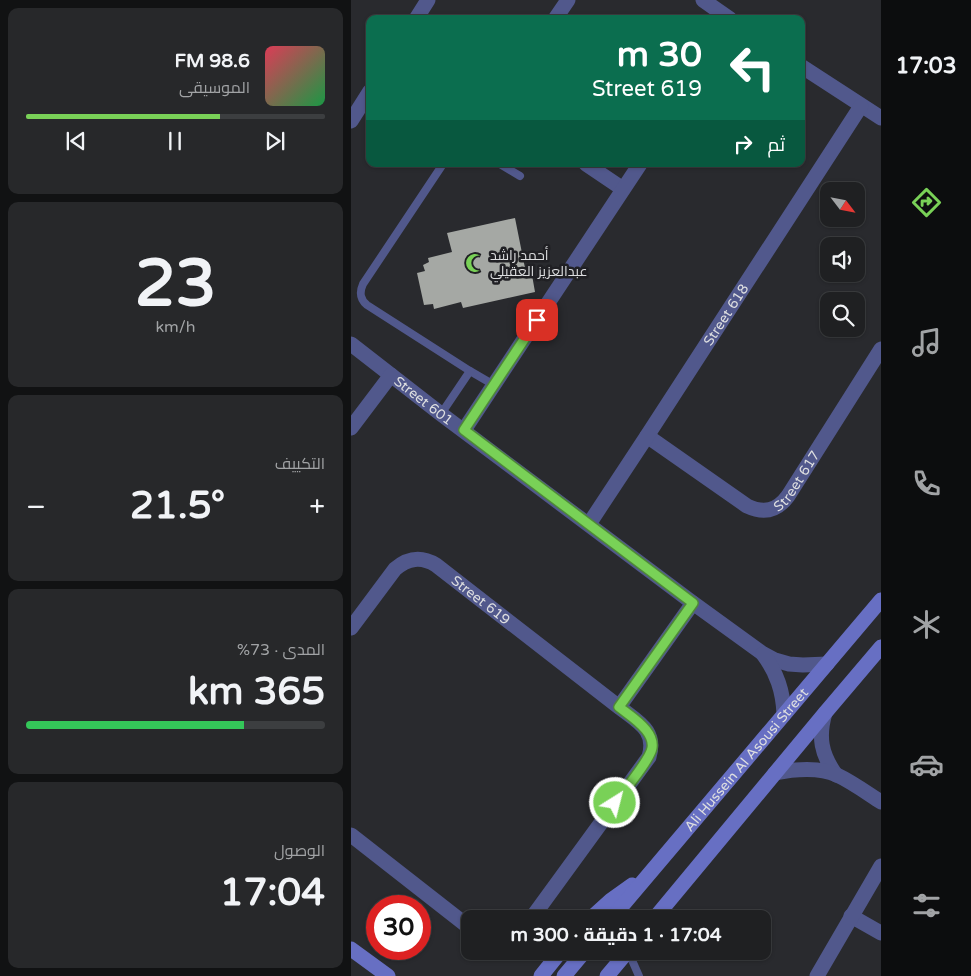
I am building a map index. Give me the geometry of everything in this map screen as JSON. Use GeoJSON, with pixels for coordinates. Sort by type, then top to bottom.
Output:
{"type":"FeatureCollection","features":[{"type":"Feature","properties":{"kind":"street"},"geometry":{"type":"LineString","coordinates":[[419,15],[428,0]]}},
{"type":"Feature","properties":{"kind":"street"},"geometry":{"type":"LineString","coordinates":[[558,15],[568,0]]}},
{"type":"Feature","properties":{"kind":"street"},"geometry":{"type":"LineString","coordinates":[[703,0],[724,15]]}},
{"type":"Feature","properties":{"kind":"street"},"geometry":{"type":"LineString","coordinates":[[805,69],[881,118]]}},
{"type":"Feature","properties":{"kind":"street"},"geometry":{"type":"LineString","coordinates":[[351,120],[366,97]]}},
{"type":"Feature","properties":{"kind":"street","name":"Street 618"},"geometry":{"type":"LineString","coordinates":[[589,524],[861,106]]}},
{"type":"Feature","properties":{"kind":"street"},"geometry":{"type":"LineString","coordinates":[[591,167],[623,189]]}},
{"type":"Feature","properties":{"kind":"street"},"geometry":{"type":"LineString","coordinates":[[464,430],[638,167]]}},
{"type":"Feature","properties":{"kind":"street","name":"Street 601"},"geometry":{"type":"LineString","coordinates":[[351,344],[441,414],[762,653],[775,660],[789,664],[827,664]]}},
{"type":"Feature","properties":{"kind":"street","name":"Street 617"},"geometry":{"type":"LineString","coordinates":[[647,436],[747,506],[762,511],[770,510],[784,502],[881,349]]}},
{"type":"Feature","properties":{"kind":"street"},"geometry":{"type":"LineString","coordinates":[[351,428],[391,375]]}},
{"type":"Feature","properties":{"kind":"street","name":"Street 619"},"geometry":{"type":"LineString","coordinates":[[351,628],[395,569],[407,560],[422,559],[430,561],[647,730],[651,738],[652,747],[649,757],[538,910]]}},
{"type":"Feature","properties":{"kind":"street","name":"Ali Hussein Al Asousi Street"},"geometry":{"type":"LineString","coordinates":[[619,910],[881,600]]}},
{"type":"Feature","properties":{"kind":"street"},"geometry":{"type":"LineString","coordinates":[[619,707],[693,603]]}},
{"type":"Feature","properties":{"kind":"street"},"geometry":{"type":"LineString","coordinates":[[661,910],[881,647]]}},
{"type":"Feature","properties":{"kind":"street","name":"Street 601"},"geometry":{"type":"LineString","coordinates":[[762,653],[775,672],[779,683],[783,698],[784,714]]}},
{"type":"Feature","properties":{"kind":"street"},"geometry":{"type":"LineString","coordinates":[[825,712],[821,725],[823,751],[828,764],[836,775]]}},
{"type":"Feature","properties":{"kind":"street"},"geometry":{"type":"LineString","coordinates":[[775,773],[799,769],[836,775],[881,802]]}},
{"type":"Feature","properties":{"kind":"street"},"geometry":{"type":"LineString","coordinates":[[351,835],[461,921]]}},
{"type":"Feature","properties":{"kind":"street"},"geometry":{"type":"LineString","coordinates":[[817,976],[881,866]]}},
{"type":"Feature","properties":{"kind":"street"},"geometry":{"type":"LineString","coordinates":[[600,910],[611,900],[647,876]]}},
{"type":"Feature","properties":{"kind":"street"},"geometry":{"type":"LineString","coordinates":[[851,916],[881,934]]}},
{"type":"Feature","properties":{"kind":"street"},"geometry":{"type":"LineString","coordinates":[[351,948],[387,976]]}},
{"type":"Feature","properties":{"kind":"street"},"geometry":{"type":"LineString","coordinates":[[541,976],[554,960]]}},
{"type":"Feature","properties":{"kind":"street"},"geometry":{"type":"LineString","coordinates":[[564,976],[577,960]]}},
{"type":"Feature","properties":{"kind":"street"},"geometry":{"type":"LineString","coordinates":[[607,976],[620,960]]}},
{"type":"Feature","properties":{"kind":"lane"},"geometry":{"type":"LineString","coordinates":[[441,167],[363,284],[360,294],[367,306],[494,385]]}},
{"type":"Feature","properties":{"kind":"lane"},"geometry":{"type":"LineString","coordinates":[[507,167],[520,176]]}},
{"type":"Feature","properties":{"kind":"lane"},"geometry":{"type":"LineString","coordinates":[[441,414],[470,371]]}},
{"type":"Feature","properties":{"kind":"lane"},"geometry":{"type":"LineString","coordinates":[[632,960],[639,976]]}},
{"type":"Feature","properties":{"kind":"building","name":"أحمد راشد عبدالعزيز العقيلي"},"geometry":{"type":"Polygon","coordinates":[[[515,218],[526,273],[532,275],[535,292],[463,308],[461,302],[434,309],[433,304],[424,305],[417,273],[425,271],[423,265],[429,262],[428,258],[452,252],[447,233],[515,218]]]}},
{"type":"Feature","properties":{"kind":"place","name":"أحمد راشد عبدالعزيز العقيلي"},"geometry":{"type":"Point","coordinates":[475,263]}},
{"type":"Feature","properties":{"kind":"route"},"geometry":{"type":"LineString","coordinates":[[537,320],[464,430],[693,603],[619,707],[647,730],[651,738],[652,747],[649,757],[615,803]]}}]}
